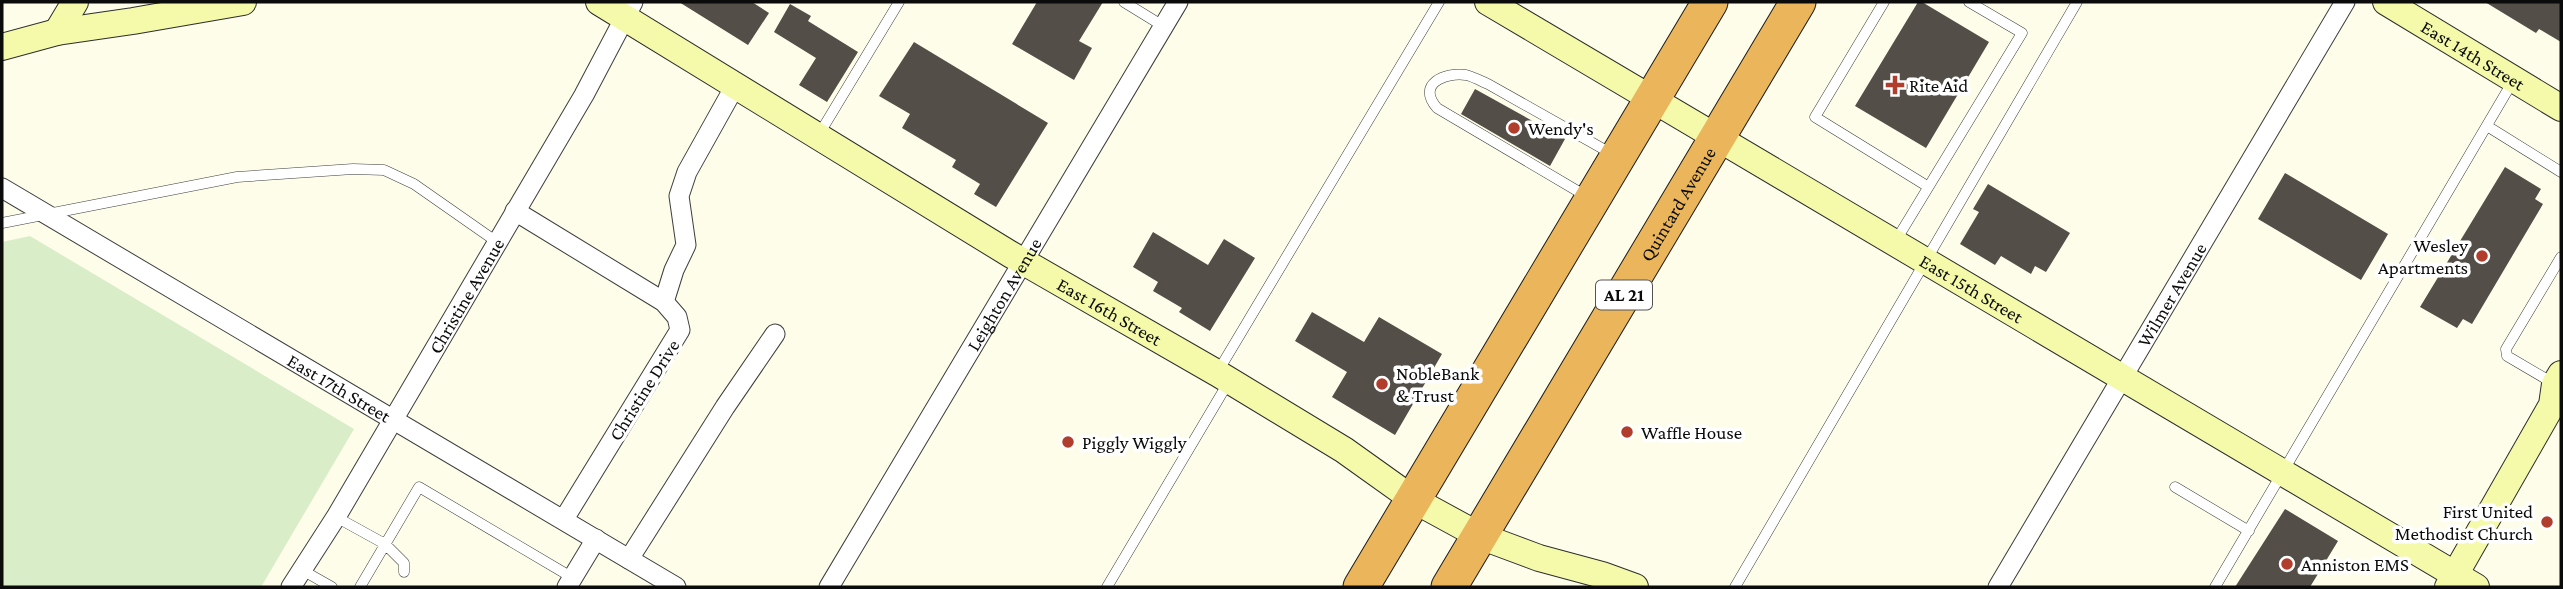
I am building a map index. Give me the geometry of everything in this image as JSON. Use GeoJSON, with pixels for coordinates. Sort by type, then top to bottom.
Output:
{"type":"FeatureCollection","features":[{"type":"Feature","properties":{"kind":"highway"},"geometry":{"type":"LineString","coordinates":[[1361,587],[1710,2]]}},
{"type":"Feature","properties":{"kind":"highway","name":"Quintard Avenue"},"geometry":{"type":"LineString","coordinates":[[1449,587],[1798,2]]}},
{"type":"Feature","properties":{"kind":"street"},"geometry":{"type":"LineString","coordinates":[[57,32],[75,2]]}},
{"type":"Feature","properties":{"kind":"street"},"geometry":{"type":"LineString","coordinates":[[2,47],[57,32],[243,2]]}},
{"type":"Feature","properties":{"kind":"street","name":"East 16th Street"},"geometry":{"type":"LineString","coordinates":[[599,2],[629,10],[734,86],[1021,261],[1344,450],[1414,500],[1480,536],[1539,558],[1635,587]]}},
{"type":"Feature","properties":{"kind":"street","name":"Leighton Avenue"},"geometry":{"type":"LineString","coordinates":[[829,587],[1021,261],[1178,2]]}},
{"type":"Feature","properties":{"kind":"street","name":"East 15th Street"},"geometry":{"type":"LineString","coordinates":[[1488,2],[2284,473],[2460,583]]}},
{"type":"Feature","properties":{"kind":"street","name":"Wilmer Avenue"},"geometry":{"type":"LineString","coordinates":[[1998,587],[2345,2]]}},
{"type":"Feature","properties":{"kind":"street","name":"East 14th Street"},"geometry":{"type":"LineString","coordinates":[[2386,2],[2561,108]]}},
{"type":"Feature","properties":{"kind":"street","name":"Christine Avenue"},"geometry":{"type":"LineString","coordinates":[[291,587],[336,517],[584,95],[629,10]]}},
{"type":"Feature","properties":{"kind":"street"},"geometry":{"type":"LineString","coordinates":[[515,211],[664,302],[674,270],[686,245],[679,196],[687,172],[734,86]]}},
{"type":"Feature","properties":{"kind":"street","name":"East 17th Street"},"geometry":{"type":"LineString","coordinates":[[2,188],[676,587]]}},
{"type":"Feature","properties":{"kind":"street","name":"Christine Drive"},"geometry":{"type":"LineString","coordinates":[[564,519],[680,330],[677,317],[664,302]]}},
{"type":"Feature","properties":{"kind":"street"},"geometry":{"type":"LineString","coordinates":[[629,559],[725,407],[775,334]]}},
{"type":"Feature","properties":{"kind":"street"},"geometry":{"type":"LineString","coordinates":[[2460,583],[2558,390]]}},
{"type":"Feature","properties":{"kind":"street"},"geometry":{"type":"LineString","coordinates":[[570,582],[596,539]]}},
{"type":"Feature","properties":{"kind":"lane"},"geometry":{"type":"LineString","coordinates":[[817,136],[899,2]]}},
{"type":"Feature","properties":{"kind":"lane"},"geometry":{"type":"LineString","coordinates":[[1124,2],[1163,26]]}},
{"type":"Feature","properties":{"kind":"lane"},"geometry":{"type":"LineString","coordinates":[[1108,587],[1223,377],[1439,2]]}},
{"type":"Feature","properties":{"kind":"lane"},"geometry":{"type":"LineString","coordinates":[[1884,2],[1815,117],[1927,186]]}},
{"type":"Feature","properties":{"kind":"lane"},"geometry":{"type":"LineString","coordinates":[[1895,243],[1927,186],[2022,33],[1969,2]]}},
{"type":"Feature","properties":{"kind":"lane"},"geometry":{"type":"LineString","coordinates":[[1735,587],[2077,2]]}},
{"type":"Feature","properties":{"kind":"lane"},"geometry":{"type":"LineString","coordinates":[[1592,200],[1437,108],[1429,96],[1430,89],[1436,80],[1449,75],[1468,75],[1617,157]]}},
{"type":"Feature","properties":{"kind":"lane"},"geometry":{"type":"LineString","coordinates":[[2215,587],[2514,79]]}},
{"type":"Feature","properties":{"kind":"lane"},"geometry":{"type":"LineString","coordinates":[[2487,126],[2561,172]]}},
{"type":"Feature","properties":{"kind":"lane"},"geometry":{"type":"LineString","coordinates":[[2,223],[237,177],[353,169],[384,170],[414,184],[497,242]]}},
{"type":"Feature","properties":{"kind":"lane"},"geometry":{"type":"LineString","coordinates":[[2558,390],[2507,356],[2506,349],[2561,257]]}},
{"type":"Feature","properties":{"kind":"lane"},"geometry":{"type":"LineString","coordinates":[[360,587],[419,487],[570,582]]}},
{"type":"Feature","properties":{"kind":"lane"},"geometry":{"type":"LineString","coordinates":[[2175,487],[2249,531]]}},
{"type":"Feature","properties":{"kind":"lane"},"geometry":{"type":"LineString","coordinates":[[336,517],[385,544],[404,563],[404,572]]}},
{"type":"Feature","properties":{"kind":"lane"},"geometry":{"type":"LineString","coordinates":[[302,570],[332,587]]}},
{"type":"Feature","properties":{"kind":"green space"},"geometry":{"type":"Polygon","coordinates":[[[30,236],[354,429],[261,587],[2,587],[2,242],[30,236]]]}},
{"type":"Feature","properties":{"kind":"building"},"geometry":{"type":"Polygon","coordinates":[[[679,2],[752,2],[769,13],[748,45],[679,2]]]}},
{"type":"Feature","properties":{"kind":"building"},"geometry":{"type":"Polygon","coordinates":[[[1037,2],[1103,2],[1079,41],[1092,48],[1074,80],[1012,44],[1037,2]]]}},
{"type":"Feature","properties":{"kind":"building","name":"Rite Aid"},"geometry":{"type":"Polygon","coordinates":[[[1918,2],[1989,42],[1926,148],[1855,106],[1918,2]]]}},
{"type":"Feature","properties":{"kind":"building"},"geometry":{"type":"Polygon","coordinates":[[[2485,2],[2561,2],[2561,42],[2539,29],[2536,33],[2485,2]]]}},
{"type":"Feature","properties":{"kind":"building"},"geometry":{"type":"Polygon","coordinates":[[[790,4],[811,16],[808,21],[858,52],[827,102],[799,85],[816,58],[774,32],[790,4]]]}},
{"type":"Feature","properties":{"kind":"building"},"geometry":{"type":"Polygon","coordinates":[[[914,42],[1048,123],[996,207],[974,194],[980,184],[952,167],[956,160],[902,128],[910,114],[879,96],[914,42]]]}},
{"type":"Feature","properties":{"kind":"building","name":"Wendy's"},"geometry":{"type":"Polygon","coordinates":[[[1475,89],[1565,139],[1550,166],[1461,114],[1475,89]]]}},
{"type":"Feature","properties":{"kind":"building","name":"Wesley Apartments"},"geometry":{"type":"Polygon","coordinates":[[[2505,167],[2541,189],[2535,199],[2543,204],[2472,324],[2463,319],[2457,328],[2420,307],[2505,167]]]}},
{"type":"Feature","properties":{"kind":"building"},"geometry":{"type":"Polygon","coordinates":[[[2285,173],[2388,234],[2361,280],[2258,219],[2285,173]]]}},
{"type":"Feature","properties":{"kind":"building"},"geometry":{"type":"Polygon","coordinates":[[[1988,184],[2070,233],[2046,272],[2035,266],[2031,274],[2001,256],[1995,265],[1960,244],[1979,212],[1973,209],[1988,184]]]}},
{"type":"Feature","properties":{"kind":"building"},"geometry":{"type":"Polygon","coordinates":[[[1153,232],[1208,265],[1224,239],[1255,258],[1210,331],[1179,312],[1182,308],[1153,291],[1158,282],[1133,267],[1153,232]]]}},
{"type":"Feature","properties":{"kind":"building","name":"NobleBank & Trust"},"geometry":{"type":"Polygon","coordinates":[[[1312,312],[1364,342],[1379,317],[1442,354],[1395,435],[1332,397],[1347,372],[1295,341],[1312,312]]]}},
{"type":"Feature","properties":{"kind":"building","name":"Anniston EMS"},"geometry":{"type":"Polygon","coordinates":[[[2285,509],[2338,541],[2310,587],[2235,587],[2285,509]]]}},
{"type":"Feature","properties":{"kind":"place","name":"Rite Aid"},"geometry":{"type":"Point","coordinates":[1895,85]}},
{"type":"Feature","properties":{"kind":"place","name":"Wendy's"},"geometry":{"type":"Point","coordinates":[1514,128]}},
{"type":"Feature","properties":{"kind":"place","name":"Wesley Apartments"},"geometry":{"type":"Point","coordinates":[2482,256]}},
{"type":"Feature","properties":{"kind":"place","name":"NobleBank & Trust"},"geometry":{"type":"Point","coordinates":[1382,384]}},
{"type":"Feature","properties":{"kind":"place","name":"Waffle House"},"geometry":{"type":"Point","coordinates":[1627,432]}},
{"type":"Feature","properties":{"kind":"place","name":"Piggly Wiggly"},"geometry":{"type":"Point","coordinates":[1068,442]}},
{"type":"Feature","properties":{"kind":"place","name":"First United Methodist Church"},"geometry":{"type":"Point","coordinates":[2547,522]}},
{"type":"Feature","properties":{"kind":"place","name":"Anniston EMS"},"geometry":{"type":"Point","coordinates":[2287,564]}}]}
